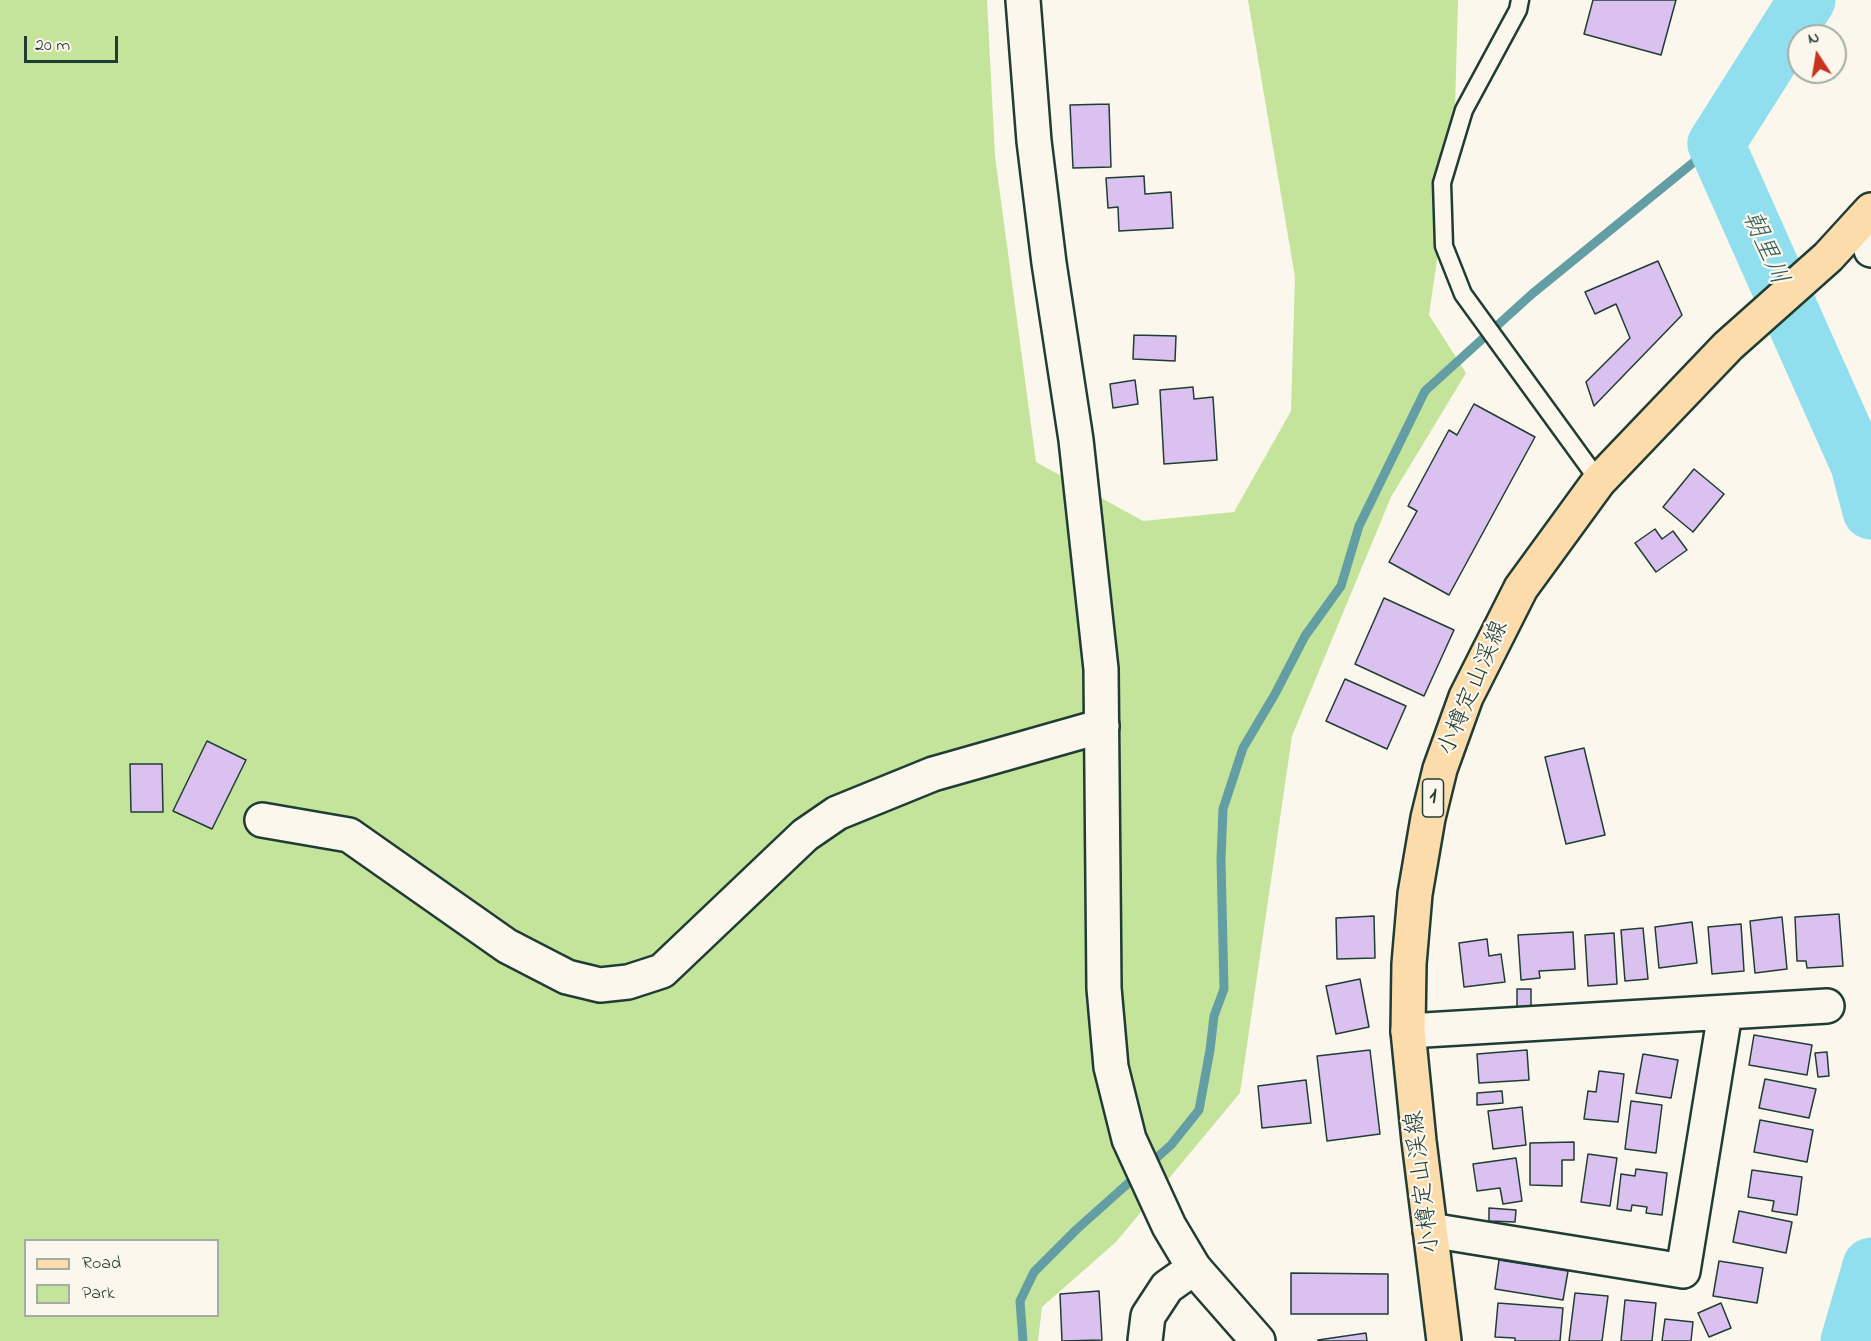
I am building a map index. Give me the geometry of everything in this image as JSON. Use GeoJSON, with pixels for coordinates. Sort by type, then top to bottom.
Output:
{"type":"FeatureCollection","features":[{"type":"Feature","properties":{"kind":"main road","name":"小樽定山渓線"},"geometry":{"type":"LineString","coordinates":[[1444,1341],[1408,1031],[1409,964],[1414,894],[1428,818],[1440,770],[1466,697],[1521,588],[1599,481],[1728,346],[1828,257],[1868,226]]}},
{"type":"Feature","properties":{"kind":"street"},"geometry":{"type":"LineString","coordinates":[[1023,0],[1034,141],[1049,263],[1076,440],[1101,669],[1104,988],[1111,1067],[1129,1139],[1169,1226],[1194,1268],[1258,1341]]}},
{"type":"Feature","properties":{"kind":"street"},"geometry":{"type":"LineString","coordinates":[[262,820],[349,835],[517,951],[567,977],[600,985],[628,982],[662,971],[805,835],[837,813],[933,774],[1102,726]]}},
{"type":"Feature","properties":{"kind":"street"},"geometry":{"type":"LineString","coordinates":[[1408,1031],[1827,1006]]}},
{"type":"Feature","properties":{"kind":"street"},"geometry":{"type":"LineString","coordinates":[[1430,1230],[1683,1271],[1725,1013]]}},
{"type":"Feature","properties":{"kind":"street"},"geometry":{"type":"LineString","coordinates":[[1145,1341],[1148,1316],[1167,1287],[1194,1268]]}},
{"type":"Feature","properties":{"kind":"lane"},"geometry":{"type":"LineString","coordinates":[[1520,0],[1518,10],[1464,110],[1442,183],[1444,246],[1463,294],[1599,481]]}},
{"type":"Feature","properties":{"kind":"green space"},"geometry":{"type":"Polygon","coordinates":[[[0,0],[987,0],[995,156],[1036,462],[1143,521],[1234,512],[1291,411],[1295,277],[1248,0],[1458,0],[1454,143],[1429,315],[1466,373],[1391,497],[1292,736],[1240,1093],[1116,1242],[1042,1307],[1038,1341],[0,1341],[0,0]]]}},
{"type":"Feature","properties":{"kind":"building"},"geometry":{"type":"Polygon","coordinates":[[[1593,0],[1676,0],[1661,55],[1584,34],[1593,0]]]}},
{"type":"Feature","properties":{"kind":"building"},"geometry":{"type":"Polygon","coordinates":[[[1109,104],[1111,167],[1073,168],[1070,105],[1109,104]]]}},
{"type":"Feature","properties":{"kind":"building"},"geometry":{"type":"Polygon","coordinates":[[[1144,176],[1145,194],[1171,192],[1173,228],[1119,231],[1118,207],[1108,208],[1106,178],[1144,176]]]}},
{"type":"Feature","properties":{"kind":"building"},"geometry":{"type":"Polygon","coordinates":[[[1658,261],[1682,315],[1594,406],[1586,382],[1630,338],[1616,304],[1595,314],[1585,292],[1658,261]]]}},
{"type":"Feature","properties":{"kind":"building"},"geometry":{"type":"Polygon","coordinates":[[[1134,335],[1176,336],[1175,361],[1133,359],[1134,335]]]}},
{"type":"Feature","properties":{"kind":"building"},"geometry":{"type":"Polygon","coordinates":[[[1135,380],[1138,404],[1113,408],[1110,384],[1135,380]]]}},
{"type":"Feature","properties":{"kind":"building"},"geometry":{"type":"Polygon","coordinates":[[[1193,387],[1194,399],[1213,397],[1217,460],[1164,464],[1160,390],[1193,387]]]}},
{"type":"Feature","properties":{"kind":"building"},"geometry":{"type":"Polygon","coordinates":[[[1474,404],[1535,437],[1449,595],[1389,562],[1417,511],[1408,506],[1449,430],[1457,435],[1474,404]]]}},
{"type":"Feature","properties":{"kind":"building"},"geometry":{"type":"Polygon","coordinates":[[[1694,469],[1724,494],[1693,532],[1663,507],[1694,469]]]}},
{"type":"Feature","properties":{"kind":"building"},"geometry":{"type":"Polygon","coordinates":[[[1655,529],[1662,539],[1673,531],[1687,550],[1656,572],[1635,543],[1655,529]]]}},
{"type":"Feature","properties":{"kind":"building"},"geometry":{"type":"Polygon","coordinates":[[[1384,598],[1454,630],[1424,696],[1355,664],[1384,598]]]}},
{"type":"Feature","properties":{"kind":"building"},"geometry":{"type":"Polygon","coordinates":[[[1345,679],[1406,706],[1387,749],[1326,721],[1345,679]]]}},
{"type":"Feature","properties":{"kind":"building"},"geometry":{"type":"Polygon","coordinates":[[[207,741],[246,760],[212,829],[173,811],[207,741]]]}},
{"type":"Feature","properties":{"kind":"building"},"geometry":{"type":"Polygon","coordinates":[[[1584,748],[1605,835],[1566,844],[1545,757],[1584,748]]]}},
{"type":"Feature","properties":{"kind":"building"},"geometry":{"type":"Polygon","coordinates":[[[130,764],[162,764],[163,812],[131,812],[130,764]]]}},
{"type":"Feature","properties":{"kind":"building"},"geometry":{"type":"Polygon","coordinates":[[[1839,914],[1843,966],[1807,968],[1806,961],[1797,961],[1795,917],[1839,914]]]}},
{"type":"Feature","properties":{"kind":"building"},"geometry":{"type":"Polygon","coordinates":[[[1374,916],[1375,958],[1337,959],[1336,918],[1374,916]]]}},
{"type":"Feature","properties":{"kind":"building"},"geometry":{"type":"Polygon","coordinates":[[[1782,917],[1787,969],[1755,973],[1750,921],[1782,917]]]}},
{"type":"Feature","properties":{"kind":"building"},"geometry":{"type":"Polygon","coordinates":[[[1692,922],[1697,963],[1659,968],[1655,927],[1692,922]]]}},
{"type":"Feature","properties":{"kind":"building"},"geometry":{"type":"Polygon","coordinates":[[[1741,924],[1744,971],[1712,974],[1708,927],[1741,924]]]}},
{"type":"Feature","properties":{"kind":"building"},"geometry":{"type":"Polygon","coordinates":[[[1643,928],[1648,979],[1625,981],[1621,930],[1643,928]]]}},
{"type":"Feature","properties":{"kind":"building"},"geometry":{"type":"Polygon","coordinates":[[[1573,932],[1575,969],[1539,971],[1540,978],[1521,980],[1518,935],[1573,932]]]}},
{"type":"Feature","properties":{"kind":"building"},"geometry":{"type":"Polygon","coordinates":[[[1614,933],[1617,984],[1588,986],[1585,935],[1614,933]]]}},
{"type":"Feature","properties":{"kind":"building"},"geometry":{"type":"Polygon","coordinates":[[[1487,939],[1489,956],[1501,954],[1505,982],[1464,987],[1459,943],[1487,939]]]}},
{"type":"Feature","properties":{"kind":"building"},"geometry":{"type":"Polygon","coordinates":[[[1360,979],[1369,1027],[1336,1034],[1326,986],[1360,979]]]}},
{"type":"Feature","properties":{"kind":"building"},"geometry":{"type":"Polygon","coordinates":[[[1517,989],[1531,989],[1531,1011],[1517,1010],[1517,989]]]}},
{"type":"Feature","properties":{"kind":"building"},"geometry":{"type":"Polygon","coordinates":[[[1754,1035],[1812,1045],[1807,1075],[1749,1065],[1754,1035]]]}},
{"type":"Feature","properties":{"kind":"building"},"geometry":{"type":"Polygon","coordinates":[[[1370,1050],[1380,1134],[1327,1141],[1317,1056],[1370,1050]]]}},
{"type":"Feature","properties":{"kind":"building"},"geometry":{"type":"Polygon","coordinates":[[[1527,1050],[1529,1080],[1479,1083],[1477,1054],[1527,1050]]]}},
{"type":"Feature","properties":{"kind":"building"},"geometry":{"type":"Polygon","coordinates":[[[1827,1052],[1829,1076],[1818,1077],[1815,1053],[1827,1052]]]}},
{"type":"Feature","properties":{"kind":"building"},"geometry":{"type":"Polygon","coordinates":[[[1643,1054],[1678,1060],[1671,1098],[1636,1093],[1643,1054]]]}},
{"type":"Feature","properties":{"kind":"building"},"geometry":{"type":"Polygon","coordinates":[[[1599,1071],[1624,1074],[1618,1122],[1584,1119],[1588,1091],[1596,1092],[1599,1071]]]}},
{"type":"Feature","properties":{"kind":"building"},"geometry":{"type":"Polygon","coordinates":[[[1765,1079],[1816,1089],[1809,1118],[1759,1108],[1765,1079]]]}},
{"type":"Feature","properties":{"kind":"building"},"geometry":{"type":"Polygon","coordinates":[[[1306,1080],[1311,1123],[1262,1128],[1258,1086],[1306,1080]]]}},
{"type":"Feature","properties":{"kind":"building"},"geometry":{"type":"Polygon","coordinates":[[[1502,1091],[1503,1103],[1477,1105],[1477,1093],[1502,1091]]]}},
{"type":"Feature","properties":{"kind":"building"},"geometry":{"type":"Polygon","coordinates":[[[1631,1101],[1662,1105],[1656,1153],[1625,1149],[1631,1101]]]}},
{"type":"Feature","properties":{"kind":"building"},"geometry":{"type":"Polygon","coordinates":[[[1522,1107],[1526,1145],[1493,1149],[1488,1111],[1522,1107]]]}},
{"type":"Feature","properties":{"kind":"building"},"geometry":{"type":"Polygon","coordinates":[[[1760,1120],[1813,1130],[1807,1162],[1754,1152],[1760,1120]]]}},
{"type":"Feature","properties":{"kind":"building"},"geometry":{"type":"Polygon","coordinates":[[[1574,1142],[1574,1160],[1562,1160],[1562,1186],[1530,1185],[1530,1143],[1574,1142]]]}},
{"type":"Feature","properties":{"kind":"building"},"geometry":{"type":"Polygon","coordinates":[[[1588,1154],[1617,1158],[1610,1206],[1581,1202],[1588,1154]]]}},
{"type":"Feature","properties":{"kind":"building"},"geometry":{"type":"Polygon","coordinates":[[[1516,1158],[1522,1201],[1503,1204],[1500,1188],[1477,1191],[1473,1164],[1516,1158]]]}},
{"type":"Feature","properties":{"kind":"building"},"geometry":{"type":"Polygon","coordinates":[[[1636,1169],[1667,1173],[1662,1215],[1646,1213],[1647,1207],[1632,1205],[1631,1211],[1617,1209],[1621,1174],[1635,1176],[1636,1169]]]}},
{"type":"Feature","properties":{"kind":"building"},"geometry":{"type":"Polygon","coordinates":[[[1752,1170],[1802,1177],[1797,1215],[1772,1211],[1774,1201],[1748,1197],[1752,1170]]]}},
{"type":"Feature","properties":{"kind":"building"},"geometry":{"type":"Polygon","coordinates":[[[1489,1208],[1516,1210],[1515,1222],[1489,1221],[1489,1208]]]}},
{"type":"Feature","properties":{"kind":"building"},"geometry":{"type":"Polygon","coordinates":[[[1739,1211],[1792,1222],[1786,1253],[1733,1242],[1739,1211]]]}},
{"type":"Feature","properties":{"kind":"building"},"geometry":{"type":"Polygon","coordinates":[[[1499,1260],[1568,1271],[1563,1300],[1495,1289],[1499,1260]]]}},
{"type":"Feature","properties":{"kind":"building"},"geometry":{"type":"Polygon","coordinates":[[[1719,1261],[1763,1268],[1757,1303],[1713,1296],[1719,1261]]]}},
{"type":"Feature","properties":{"kind":"building"},"geometry":{"type":"Polygon","coordinates":[[[1291,1273],[1388,1274],[1388,1314],[1291,1314],[1291,1273]]]}},
{"type":"Feature","properties":{"kind":"building"},"geometry":{"type":"Polygon","coordinates":[[[1099,1291],[1102,1340],[1062,1341],[1060,1294],[1099,1291]]]}},
{"type":"Feature","properties":{"kind":"building"},"geometry":{"type":"Polygon","coordinates":[[[1575,1293],[1608,1296],[1602,1341],[1569,1341],[1575,1293]]]}},
{"type":"Feature","properties":{"kind":"building"},"geometry":{"type":"Polygon","coordinates":[[[1625,1300],[1656,1303],[1652,1341],[1621,1341],[1625,1300]]]}},
{"type":"Feature","properties":{"kind":"building"},"geometry":{"type":"Polygon","coordinates":[[[1498,1303],[1563,1308],[1560,1341],[1515,1341],[1515,1338],[1495,1337],[1498,1303]]]}},
{"type":"Feature","properties":{"kind":"building"},"geometry":{"type":"Polygon","coordinates":[[[1721,1303],[1731,1328],[1709,1337],[1698,1313],[1721,1303]]]}},
{"type":"Feature","properties":{"kind":"building"},"geometry":{"type":"Polygon","coordinates":[[[1665,1319],[1693,1322],[1691,1341],[1662,1341],[1665,1319]]]}},
{"type":"Feature","properties":{"kind":"building"},"geometry":{"type":"Polygon","coordinates":[[[1366,1333],[1367,1341],[1318,1341],[1318,1340],[1366,1333]]]}},
{"type":"Feature","properties":{"kind":"waterway","name":"朝里川"},"geometry":{"type":"LineString","coordinates":[[1807,0],[1716,144],[1859,465],[1871,511]]}},
{"type":"Feature","properties":{"kind":"waterway"},"geometry":{"type":"LineString","coordinates":[[1023,1341],[1020,1301],[1034,1272],[1077,1229],[1171,1145],[1199,1110],[1214,1016],[1224,989],[1221,860],[1223,809],[1243,748],[1275,694],[1305,636],[1341,586],[1359,526],[1425,391],[1532,294],[1716,144]]}},
{"type":"Feature","properties":{"kind":"waterway","name":"朝里川"},"geometry":{"type":"LineString","coordinates":[[1849,1341],[1871,1266]]}}]}
